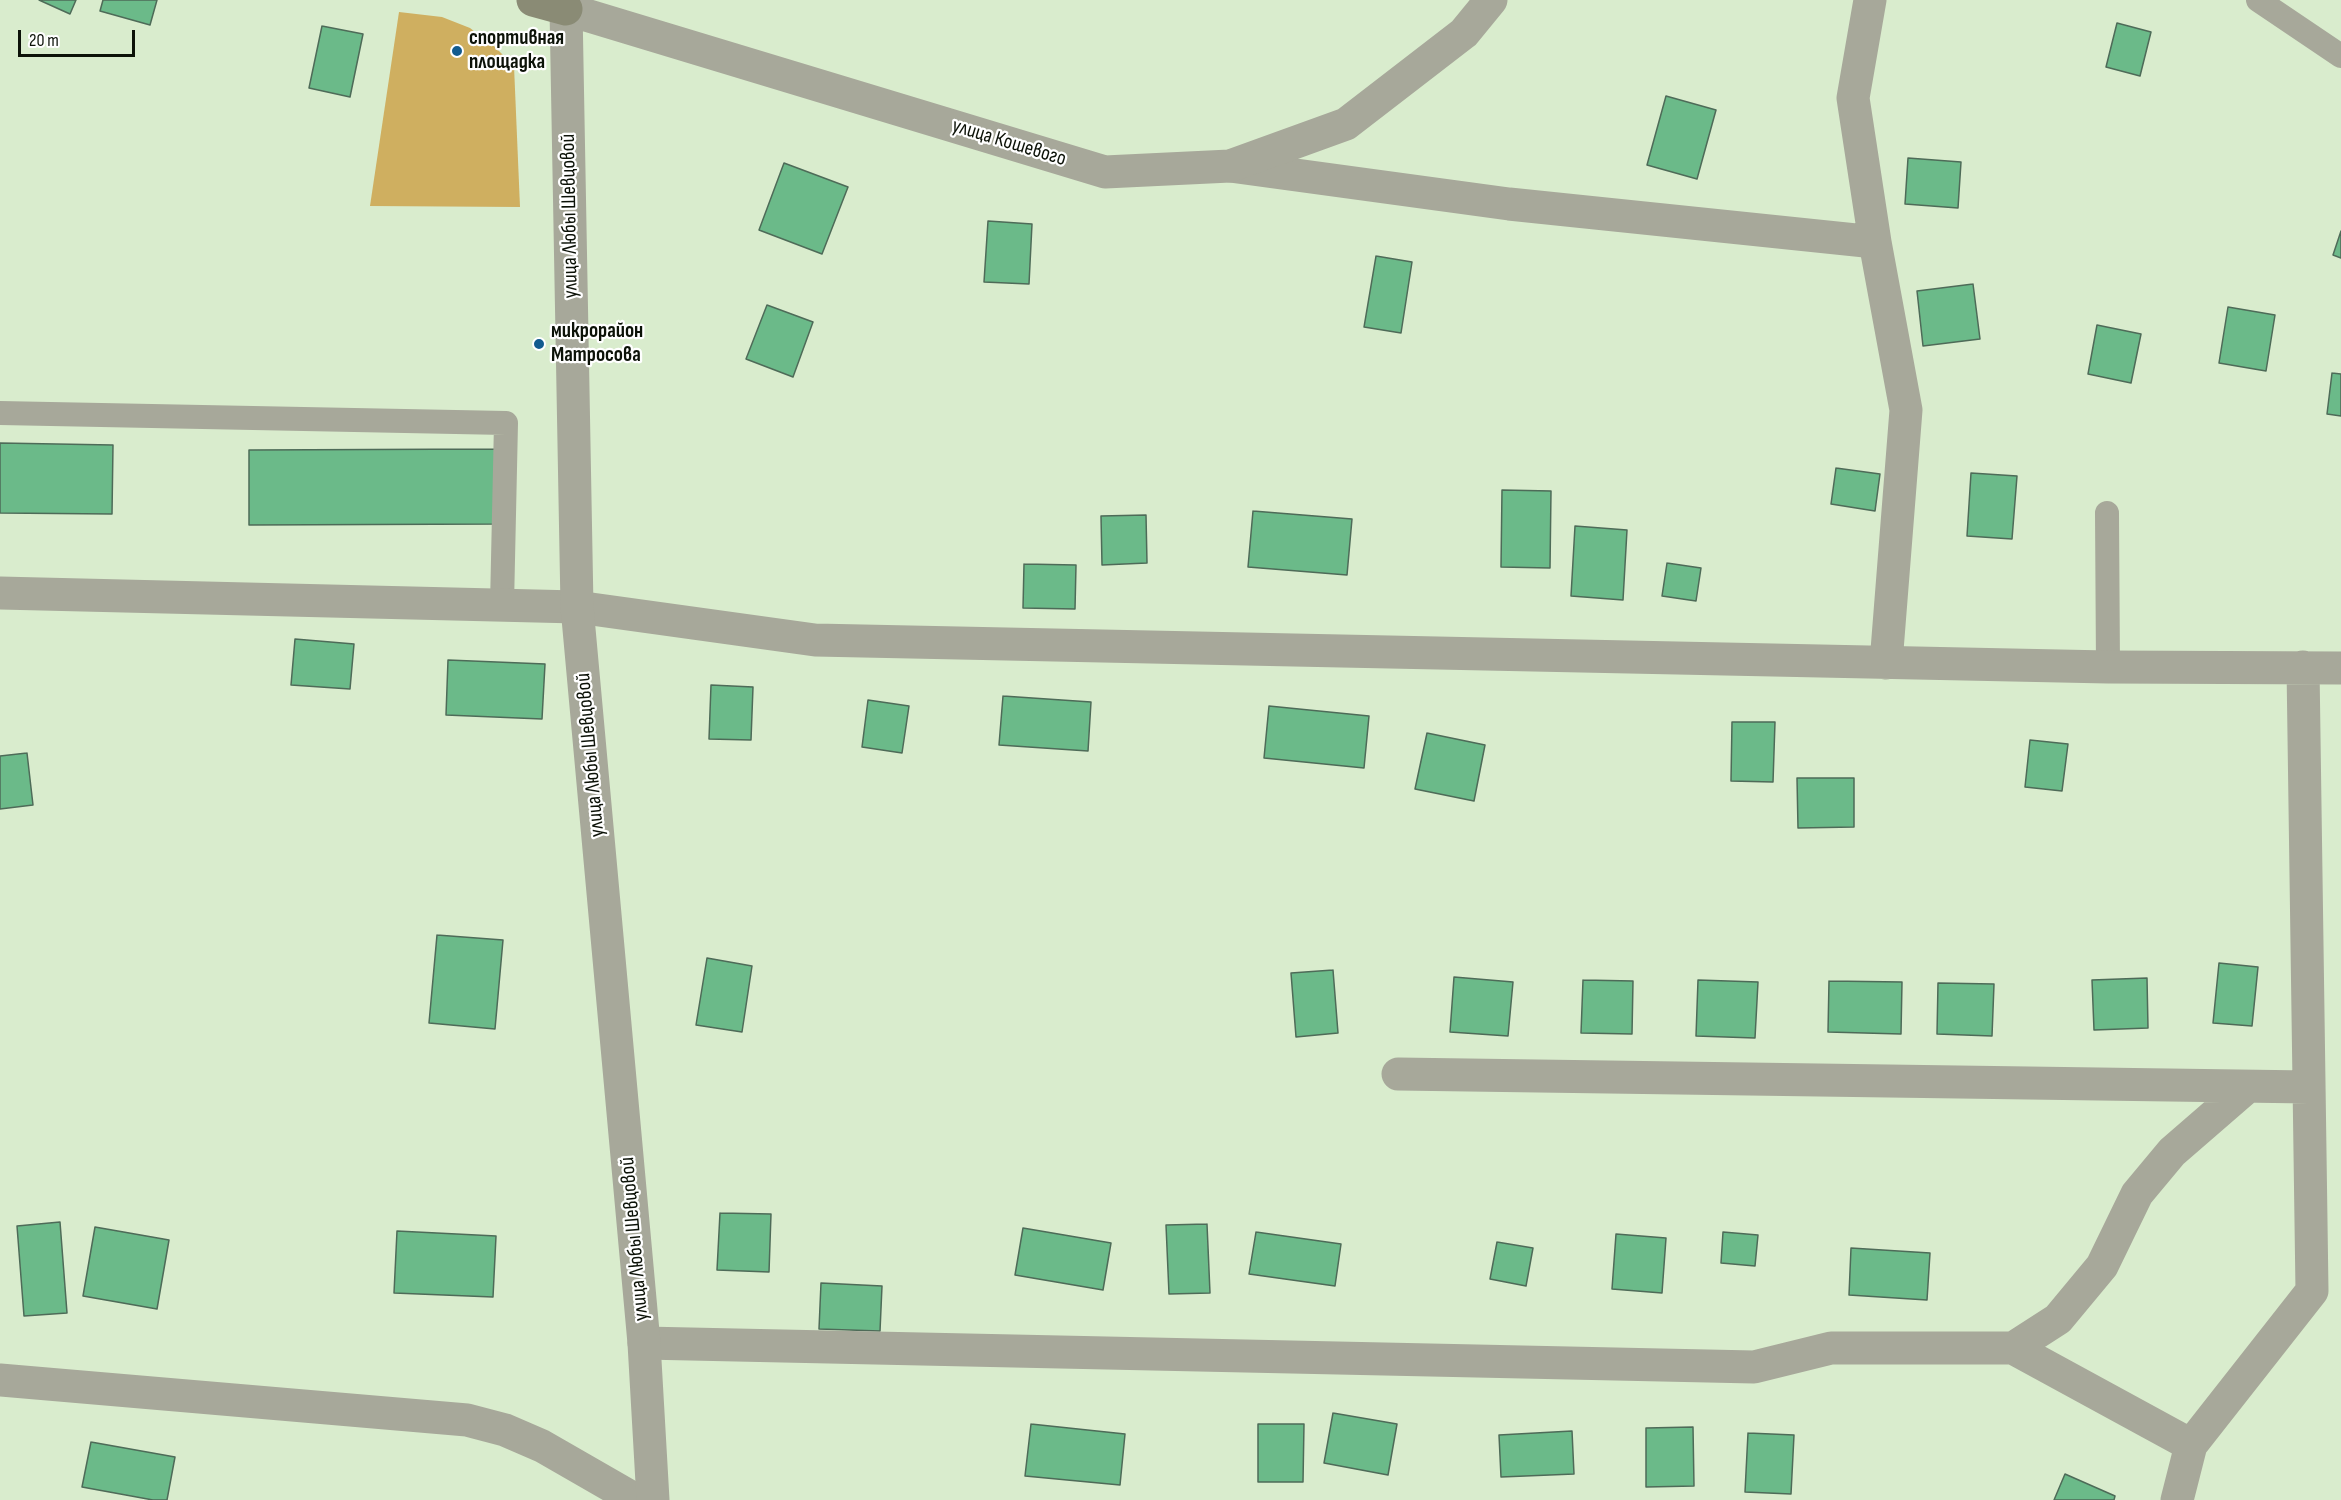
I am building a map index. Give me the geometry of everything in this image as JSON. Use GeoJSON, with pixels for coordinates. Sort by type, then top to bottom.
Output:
{"type":"FeatureCollection","features":[{"type":"Feature","properties":{"kind":"main road","name":"улица Кошевого"},"geometry":{"type":"LineString","coordinates":[[532,0],[566,9]]}},
{"type":"Feature","properties":{"kind":"street","name":"улица Кошевого"},"geometry":{"type":"LineString","coordinates":[[566,9],[1105,172],[1230,166],[1346,124],[1464,33],[1491,0]]}},
{"type":"Feature","properties":{"kind":"street"},"geometry":{"type":"LineString","coordinates":[[1870,0],[1853,98],[1875,242],[1906,410],[1886,663]]}},
{"type":"Feature","properties":{"kind":"street","name":"улица Любы Шевцовой"},"geometry":{"type":"LineString","coordinates":[[566,9],[577,607],[644,1343],[654,1500]]}},
{"type":"Feature","properties":{"kind":"street"},"geometry":{"type":"LineString","coordinates":[[1230,166],[1509,204],[1875,242]]}},
{"type":"Feature","properties":{"kind":"street"},"geometry":{"type":"LineString","coordinates":[[0,593],[577,607],[815,640],[1886,663],[2341,668]]}},
{"type":"Feature","properties":{"kind":"street"},"geometry":{"type":"LineString","coordinates":[[2177,1500],[2191,1444],[2312,1291],[2302,667]]}},
{"type":"Feature","properties":{"kind":"street"},"geometry":{"type":"LineString","coordinates":[[1398,1074],[2309,1087]]}},
{"type":"Feature","properties":{"kind":"street"},"geometry":{"type":"LineString","coordinates":[[2013,1348],[2058,1319],[2102,1266],[2137,1194],[2172,1152],[2247,1087]]}},
{"type":"Feature","properties":{"kind":"street"},"geometry":{"type":"LineString","coordinates":[[644,1343],[1754,1367],[1831,1348],[2013,1348],[2191,1444]]}},
{"type":"Feature","properties":{"kind":"street"},"geometry":{"type":"LineString","coordinates":[[0,1380],[467,1420],[505,1430],[542,1446],[636,1500]]}},
{"type":"Feature","properties":{"kind":"lane"},"geometry":{"type":"LineString","coordinates":[[2258,0],[2341,56]]}},
{"type":"Feature","properties":{"kind":"lane"},"geometry":{"type":"LineString","coordinates":[[0,414],[506,423],[502,605]]}},
{"type":"Feature","properties":{"kind":"lane"},"geometry":{"type":"LineString","coordinates":[[2107,513],[2108,667]]}},
{"type":"Feature","properties":{"kind":"shaded area"},"geometry":{"type":"Polygon","coordinates":[[[399,12],[442,17],[470,28],[495,47],[514,66],[520,207],[370,206],[399,12]]]}},
{"type":"Feature","properties":{"kind":"building"},"geometry":{"type":"Polygon","coordinates":[[[39,0],[76,0],[70,14],[39,0]]]}},
{"type":"Feature","properties":{"kind":"building"},"geometry":{"type":"Polygon","coordinates":[[[103,0],[157,0],[150,25],[100,11],[103,0]]]}},
{"type":"Feature","properties":{"kind":"building"},"geometry":{"type":"Polygon","coordinates":[[[2117,23],[2151,32],[2140,76],[2106,67],[2117,23]]]}},
{"type":"Feature","properties":{"kind":"building"},"geometry":{"type":"Polygon","coordinates":[[[322,26],[363,34],[350,97],[309,88],[322,26]]]}},
{"type":"Feature","properties":{"kind":"building"},"geometry":{"type":"Polygon","coordinates":[[[1666,96],[1716,110],[1697,179],[1647,165],[1666,96]]]}},
{"type":"Feature","properties":{"kind":"building"},"geometry":{"type":"Polygon","coordinates":[[[1908,158],[1961,162],[1958,208],[1905,204],[1908,158]]]}},
{"type":"Feature","properties":{"kind":"building"},"geometry":{"type":"Polygon","coordinates":[[[784,163],[848,187],[822,254],[759,230],[784,163]]]}},
{"type":"Feature","properties":{"kind":"building"},"geometry":{"type":"Polygon","coordinates":[[[988,221],[1032,224],[1029,284],[984,282],[988,221]]]}},
{"type":"Feature","properties":{"kind":"building"},"geometry":{"type":"Polygon","coordinates":[[[2341,231],[2341,258],[2333,255],[2341,231]]]}},
{"type":"Feature","properties":{"kind":"building"},"geometry":{"type":"Polygon","coordinates":[[[1376,256],[1412,262],[1401,333],[1364,327],[1376,256]]]}},
{"type":"Feature","properties":{"kind":"building"},"geometry":{"type":"Polygon","coordinates":[[[1973,284],[1980,339],[1923,346],[1917,291],[1973,284]]]}},
{"type":"Feature","properties":{"kind":"building"},"geometry":{"type":"Polygon","coordinates":[[[767,305],[813,322],[793,377],[746,359],[767,305]]]}},
{"type":"Feature","properties":{"kind":"building"},"geometry":{"type":"Polygon","coordinates":[[[2228,307],[2275,315],[2266,371],[2219,363],[2228,307]]]}},
{"type":"Feature","properties":{"kind":"building"},"geometry":{"type":"Polygon","coordinates":[[[2097,325],[2141,334],[2131,383],[2088,374],[2097,325]]]}},
{"type":"Feature","properties":{"kind":"building"},"geometry":{"type":"Polygon","coordinates":[[[2332,373],[2341,374],[2341,416],[2327,414],[2332,373]]]}},
{"type":"Feature","properties":{"kind":"building"},"geometry":{"type":"Polygon","coordinates":[[[0,443],[113,445],[112,514],[0,513],[0,443]]]}},
{"type":"Feature","properties":{"kind":"building"},"geometry":{"type":"Polygon","coordinates":[[[496,449],[497,524],[249,525],[249,450],[496,449]]]}},
{"type":"Feature","properties":{"kind":"building"},"geometry":{"type":"Polygon","coordinates":[[[1836,468],[1880,474],[1875,511],[1831,504],[1836,468]]]}},
{"type":"Feature","properties":{"kind":"building"},"geometry":{"type":"Polygon","coordinates":[[[1971,473],[2017,476],[2012,539],[1967,536],[1971,473]]]}},
{"type":"Feature","properties":{"kind":"building"},"geometry":{"type":"Polygon","coordinates":[[[1502,490],[1551,491],[1550,568],[1501,567],[1502,490]]]}},
{"type":"Feature","properties":{"kind":"building"},"geometry":{"type":"Polygon","coordinates":[[[1253,511],[1352,519],[1347,575],[1248,567],[1253,511]]]}},
{"type":"Feature","properties":{"kind":"building"},"geometry":{"type":"Polygon","coordinates":[[[1146,515],[1147,563],[1102,565],[1101,516],[1146,515]]]}},
{"type":"Feature","properties":{"kind":"building"},"geometry":{"type":"Polygon","coordinates":[[[1575,526],[1627,530],[1623,600],[1571,596],[1575,526]]]}},
{"type":"Feature","properties":{"kind":"building"},"geometry":{"type":"Polygon","coordinates":[[[1667,563],[1701,568],[1696,601],[1662,596],[1667,563]]]}},
{"type":"Feature","properties":{"kind":"building"},"geometry":{"type":"Polygon","coordinates":[[[1024,564],[1076,565],[1075,609],[1023,608],[1024,564]]]}},
{"type":"Feature","properties":{"kind":"building"},"geometry":{"type":"Polygon","coordinates":[[[295,639],[354,644],[350,689],[291,685],[295,639]]]}},
{"type":"Feature","properties":{"kind":"building"},"geometry":{"type":"Polygon","coordinates":[[[448,660],[545,664],[542,719],[446,715],[448,660]]]}},
{"type":"Feature","properties":{"kind":"building"},"geometry":{"type":"Polygon","coordinates":[[[711,685],[753,687],[751,740],[709,739],[711,685]]]}},
{"type":"Feature","properties":{"kind":"building"},"geometry":{"type":"Polygon","coordinates":[[[1003,696],[1091,702],[1088,751],[999,745],[1003,696]]]}},
{"type":"Feature","properties":{"kind":"building"},"geometry":{"type":"Polygon","coordinates":[[[868,700],[909,706],[902,753],[862,747],[868,700]]]}},
{"type":"Feature","properties":{"kind":"building"},"geometry":{"type":"Polygon","coordinates":[[[1269,706],[1369,716],[1364,768],[1264,758],[1269,706]]]}},
{"type":"Feature","properties":{"kind":"building"},"geometry":{"type":"Polygon","coordinates":[[[1732,722],[1775,722],[1773,782],[1731,781],[1732,722]]]}},
{"type":"Feature","properties":{"kind":"building"},"geometry":{"type":"Polygon","coordinates":[[[1427,733],[1485,745],[1474,801],[1415,789],[1427,733]]]}},
{"type":"Feature","properties":{"kind":"building"},"geometry":{"type":"Polygon","coordinates":[[[2030,740],[2068,744],[2062,791],[2025,787],[2030,740]]]}},
{"type":"Feature","properties":{"kind":"building"},"geometry":{"type":"Polygon","coordinates":[[[27,753],[33,805],[0,809],[0,756],[27,753]]]}},
{"type":"Feature","properties":{"kind":"building"},"geometry":{"type":"Polygon","coordinates":[[[1797,778],[1854,778],[1854,827],[1798,828],[1797,778]]]}},
{"type":"Feature","properties":{"kind":"building"},"geometry":{"type":"Polygon","coordinates":[[[437,935],[503,940],[495,1029],[429,1023],[437,935]]]}},
{"type":"Feature","properties":{"kind":"building"},"geometry":{"type":"Polygon","coordinates":[[[707,958],[752,966],[742,1032],[696,1025],[707,958]]]}},
{"type":"Feature","properties":{"kind":"building"},"geometry":{"type":"Polygon","coordinates":[[[2219,963],[2258,967],[2252,1026],[2213,1023],[2219,963]]]}},
{"type":"Feature","properties":{"kind":"building"},"geometry":{"type":"Polygon","coordinates":[[[1333,970],[1338,1033],[1296,1037],[1291,973],[1333,970]]]}},
{"type":"Feature","properties":{"kind":"building"},"geometry":{"type":"Polygon","coordinates":[[[1454,977],[1513,982],[1508,1036],[1450,1032],[1454,977]]]}},
{"type":"Feature","properties":{"kind":"building"},"geometry":{"type":"Polygon","coordinates":[[[2147,978],[2148,1028],[2094,1030],[2092,980],[2147,978]]]}},
{"type":"Feature","properties":{"kind":"building"},"geometry":{"type":"Polygon","coordinates":[[[1583,980],[1633,981],[1632,1034],[1581,1033],[1583,980]]]}},
{"type":"Feature","properties":{"kind":"building"},"geometry":{"type":"Polygon","coordinates":[[[1698,980],[1758,982],[1755,1038],[1696,1036],[1698,980]]]}},
{"type":"Feature","properties":{"kind":"building"},"geometry":{"type":"Polygon","coordinates":[[[1829,981],[1902,982],[1901,1034],[1828,1032],[1829,981]]]}},
{"type":"Feature","properties":{"kind":"building"},"geometry":{"type":"Polygon","coordinates":[[[1938,983],[1994,984],[1992,1036],[1937,1034],[1938,983]]]}},
{"type":"Feature","properties":{"kind":"building"},"geometry":{"type":"Polygon","coordinates":[[[720,1213],[771,1214],[769,1272],[717,1270],[720,1213]]]}},
{"type":"Feature","properties":{"kind":"building"},"geometry":{"type":"Polygon","coordinates":[[[60,1222],[67,1313],[24,1316],[17,1226],[60,1222]]]}},
{"type":"Feature","properties":{"kind":"building"},"geometry":{"type":"Polygon","coordinates":[[[1207,1224],[1210,1293],[1169,1294],[1166,1225],[1207,1224]]]}},
{"type":"Feature","properties":{"kind":"building"},"geometry":{"type":"Polygon","coordinates":[[[95,1227],[169,1240],[157,1309],[83,1296],[95,1227]]]}},
{"type":"Feature","properties":{"kind":"building"},"geometry":{"type":"Polygon","coordinates":[[[1023,1228],[1111,1243],[1103,1290],[1015,1275],[1023,1228]]]}},
{"type":"Feature","properties":{"kind":"building"},"geometry":{"type":"Polygon","coordinates":[[[397,1231],[496,1236],[493,1297],[394,1293],[397,1231]]]}},
{"type":"Feature","properties":{"kind":"building"},"geometry":{"type":"Polygon","coordinates":[[[1256,1232],[1341,1244],[1335,1286],[1249,1274],[1256,1232]]]}},
{"type":"Feature","properties":{"kind":"building"},"geometry":{"type":"Polygon","coordinates":[[[1723,1232],[1758,1235],[1755,1266],[1721,1263],[1723,1232]]]}},
{"type":"Feature","properties":{"kind":"building"},"geometry":{"type":"Polygon","coordinates":[[[1616,1234],[1666,1238],[1662,1293],[1612,1289],[1616,1234]]]}},
{"type":"Feature","properties":{"kind":"building"},"geometry":{"type":"Polygon","coordinates":[[[1497,1242],[1533,1248],[1526,1286],[1490,1279],[1497,1242]]]}},
{"type":"Feature","properties":{"kind":"building"},"geometry":{"type":"Polygon","coordinates":[[[1851,1248],[1930,1253],[1927,1300],[1849,1295],[1851,1248]]]}},
{"type":"Feature","properties":{"kind":"building"},"geometry":{"type":"Polygon","coordinates":[[[821,1283],[882,1286],[880,1331],[819,1329],[821,1283]]]}},
{"type":"Feature","properties":{"kind":"building"},"geometry":{"type":"Polygon","coordinates":[[[1333,1413],[1397,1424],[1388,1475],[1324,1463],[1333,1413]]]}},
{"type":"Feature","properties":{"kind":"building"},"geometry":{"type":"Polygon","coordinates":[[[1031,1424],[1125,1434],[1120,1485],[1025,1476],[1031,1424]]]}},
{"type":"Feature","properties":{"kind":"building"},"geometry":{"type":"Polygon","coordinates":[[[1258,1424],[1304,1424],[1303,1482],[1258,1482],[1258,1424]]]}},
{"type":"Feature","properties":{"kind":"building"},"geometry":{"type":"Polygon","coordinates":[[[1693,1427],[1694,1486],[1646,1487],[1646,1428],[1693,1427]]]}},
{"type":"Feature","properties":{"kind":"building"},"geometry":{"type":"Polygon","coordinates":[[[1572,1431],[1574,1474],[1501,1477],[1499,1435],[1572,1431]]]}},
{"type":"Feature","properties":{"kind":"building"},"geometry":{"type":"Polygon","coordinates":[[[1748,1433],[1794,1435],[1791,1494],[1745,1492],[1748,1433]]]}},
{"type":"Feature","properties":{"kind":"building"},"geometry":{"type":"Polygon","coordinates":[[[91,1442],[175,1457],[167,1500],[153,1500],[82,1487],[91,1442]]]}},
{"type":"Feature","properties":{"kind":"building"},"geometry":{"type":"Polygon","coordinates":[[[2065,1474],[2115,1496],[2114,1500],[2054,1500],[2065,1474]]]}},
{"type":"Feature","properties":{"kind":"place","name":"спортивная площадка"},"geometry":{"type":"Point","coordinates":[457,51]}},
{"type":"Feature","properties":{"kind":"place","name":"микрорайон Матросова"},"geometry":{"type":"Point","coordinates":[539,344]}}]}
